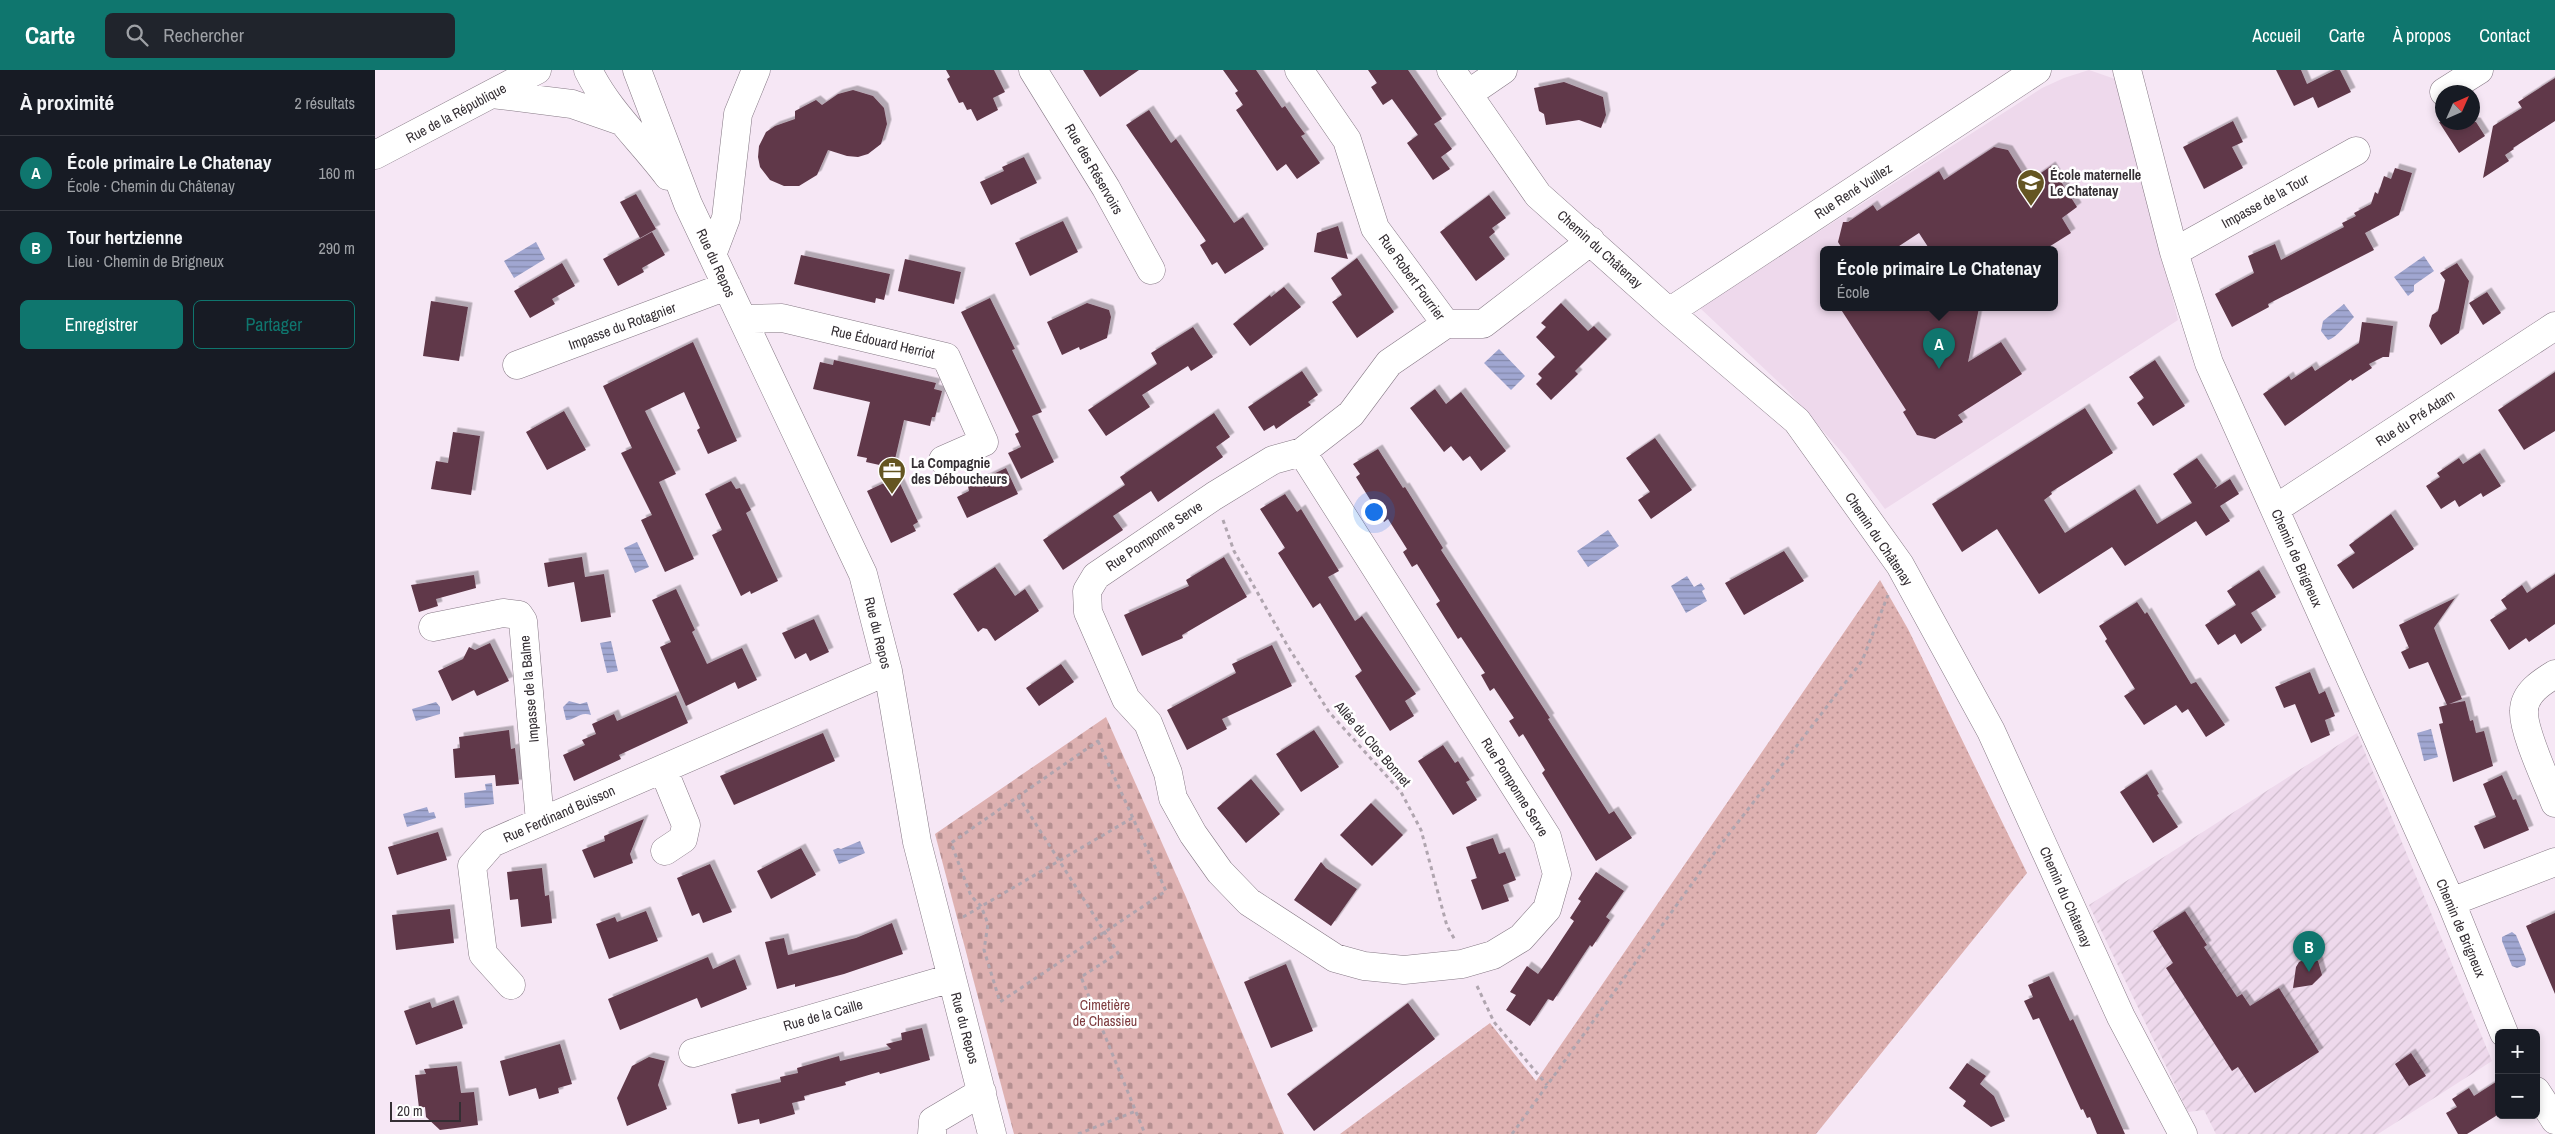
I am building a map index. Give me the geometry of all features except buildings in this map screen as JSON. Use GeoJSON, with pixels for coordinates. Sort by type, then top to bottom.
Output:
{"type":"FeatureCollection","features":[{"type":"Feature","properties":{"kind":"street","name":"Rue de la République"},"geometry":{"type":"LineString","coordinates":[[375,155],[537,70]]}},
{"type":"Feature","properties":{"kind":"street","name":"Rue du Repos"},"geometry":{"type":"LineString","coordinates":[[588,70],[595,86],[621,122],[647,148],[688,204]]}},
{"type":"Feature","properties":{"kind":"street","name":"Rue du Repos"},"geometry":{"type":"LineString","coordinates":[[637,70],[688,204],[863,574],[888,671],[917,842],[992,1134]]}},
{"type":"Feature","properties":{"kind":"street"},"geometry":{"type":"LineString","coordinates":[[712,255],[726,218],[738,114],[756,70]]}},
{"type":"Feature","properties":{"kind":"street","name":"Rue des Réservoirs"},"geometry":{"type":"LineString","coordinates":[[1033,70],[1106,188],[1151,270]]}},
{"type":"Feature","properties":{"kind":"street","name":"Rue Robert Fourrier"},"geometry":{"type":"LineString","coordinates":[[1299,70],[1347,140],[1375,228],[1447,324]]}},
{"type":"Feature","properties":{"kind":"street","name":"Chemin du Châtenay"},"geometry":{"type":"LineString","coordinates":[[1451,70],[1538,195],[1669,312],[1797,421],[1899,565],[1991,731],[2121,1017],[2183,1134]]}},
{"type":"Feature","properties":{"kind":"street"},"geometry":{"type":"LineString","coordinates":[[1468,94],[1503,70]]}},
{"type":"Feature","properties":{"kind":"street","name":"Rue René Vuillez"},"geometry":{"type":"LineString","coordinates":[[1669,312],[2037,70]]}},
{"type":"Feature","properties":{"kind":"street","name":"Chemin de Brigneux"},"geometry":{"type":"LineString","coordinates":[[2127,70],[2174,252],[2209,363],[2451,902],[2502,1029]]}},
{"type":"Feature","properties":{"kind":"street"},"geometry":{"type":"LineString","coordinates":[[2456,85],[2479,70]]}},
{"type":"Feature","properties":{"kind":"street","name":"Rue du Repos"},"geometry":{"type":"LineString","coordinates":[[492,94],[572,104],[621,122]]}},
{"type":"Feature","properties":{"kind":"street","name":"Impasse de la Tour"},"geometry":{"type":"LineString","coordinates":[[2174,252],[2356,151]]}},
{"type":"Feature","properties":{"kind":"street"},"geometry":{"type":"LineString","coordinates":[[1447,324],[1483,324],[1591,241]]}},
{"type":"Feature","properties":{"kind":"street","name":"Impasse du Rotagnier"},"geometry":{"type":"LineString","coordinates":[[517,365],[727,286]]}},
{"type":"Feature","properties":{"kind":"street","name":"Rue Édouard Herriot"},"geometry":{"type":"LineString","coordinates":[[743,319],[782,318],[947,356],[984,442],[943,460]]}},
{"type":"Feature","properties":{"kind":"street","name":"Rue Pomponne Serve"},"geometry":{"type":"LineString","coordinates":[[1303,452],[1547,837],[1557,874],[1547,909],[1521,938],[1493,955],[1467,963],[1404,970],[1364,966],[1335,958],[1249,902],[1220,872],[1193,834],[1173,798],[1168,773],[1148,723],[1125,699],[1088,612],[1087,591],[1096,576],[1214,496],[1273,460],[1303,452],[1351,414],[1389,363],[1447,324]]}},
{"type":"Feature","properties":{"kind":"street","name":"Rue du Pré Adam"},"geometry":{"type":"LineString","coordinates":[[2275,509],[2555,326]]}},
{"type":"Feature","properties":{"kind":"street","name":"Impasse de la Balme"},"geometry":{"type":"LineString","coordinates":[[433,627],[503,613],[519,615],[523,621],[540,822]]}},
{"type":"Feature","properties":{"kind":"street","name":"Rue Ferdinand Buisson"},"geometry":{"type":"LineString","coordinates":[[511,985],[483,954],[472,866],[492,843],[888,671]]}},
{"type":"Feature","properties":{"kind":"street"},"geometry":{"type":"LineString","coordinates":[[2555,674],[2534,688],[2523,710],[2528,732],[2555,803]]}},
{"type":"Feature","properties":{"kind":"street"},"geometry":{"type":"LineString","coordinates":[[663,769],[686,824],[683,840],[665,851]]}},
{"type":"Feature","properties":{"kind":"street"},"geometry":{"type":"LineString","coordinates":[[2451,902],[2555,862]]}},
{"type":"Feature","properties":{"kind":"street","name":"Rue de la Caille"},"geometry":{"type":"LineString","coordinates":[[693,1053],[952,978]]}},
{"type":"Feature","properties":{"kind":"street"},"geometry":{"type":"LineString","coordinates":[[932,1134],[933,1121],[982,1092]]}},
{"type":"Feature","properties":{"kind":"street"},"geometry":{"type":"LineString","coordinates":[[2540,1097],[2555,1120]]}},
{"type":"Feature","properties":{"kind":"path","name":"Allée du Clos Bonnet"},"geometry":{"type":"LineString","coordinates":[[1214,496],[1234,551],[1296,660],[1329,712],[1401,792],[1421,830],[1447,926],[1467,963],[1494,1022],[1547,1085]]}},
{"type":"Feature","properties":{"kind":"path"},"geometry":{"type":"LineString","coordinates":[[1512,1134],[1712,856],[1862,661],[1899,565]]}},
{"type":"Feature","properties":{"kind":"path"},"geometry":{"type":"LineString","coordinates":[[1098,740],[1133,817],[1166,891],[999,1002],[984,950],[988,924],[981,906],[971,896],[951,843],[1098,740]]}},
{"type":"Feature","properties":{"kind":"path"},"geometry":{"type":"LineString","coordinates":[[1018,796],[1118,954],[1081,978],[1145,1134]]}},
{"type":"Feature","properties":{"kind":"path"},"geometry":{"type":"LineString","coordinates":[[938,924],[957,920],[1133,817]]}},
{"type":"Feature","properties":{"kind":"path"},"geometry":{"type":"LineString","coordinates":[[1078,1134],[1136,1111]]}},
{"type":"Feature","properties":{"kind":"shaded area"},"geometry":{"type":"Polygon","coordinates":[[[2089,70],[2118,80],[2178,320],[1885,509],[1846,457],[1787,390],[1700,308],[2042,88],[2089,70]]]}},
{"type":"Feature","properties":{"kind":"shaded area"},"geometry":{"type":"Polygon","coordinates":[[[2357,733],[2492,1061],[2378,1134],[2216,1134],[2204,1110],[2188,1112],[2089,905],[2357,733]]]}},
{"type":"Feature","properties":{"kind":"green space"},"geometry":{"type":"Polygon","coordinates":[[[1880,580],[1908,629],[2027,873],[1816,1134],[1340,1134],[1490,1023],[1536,1081],[1880,580]]]}},
{"type":"Feature","properties":{"kind":"green space","name":"Cimetière de Chassieu"},"geometry":{"type":"Polygon","coordinates":[[[1106,717],[1186,897],[1284,1134],[1014,1134],[935,834],[1106,717]]]}},
{"type":"Feature","properties":{"kind":"water"},"geometry":{"type":"Polygon","coordinates":[[[536,242],[545,259],[514,278],[504,261],[536,242]]]}},
{"type":"Feature","properties":{"kind":"water"},"geometry":{"type":"Polygon","coordinates":[[[2424,256],[2434,271],[2414,285],[2414,291],[2408,296],[2394,277],[2424,256]]]}},
{"type":"Feature","properties":{"kind":"water"},"geometry":{"type":"Polygon","coordinates":[[[2344,304],[2354,317],[2328,340],[2321,331],[2323,321],[2344,304]]]}},
{"type":"Feature","properties":{"kind":"water"},"geometry":{"type":"Polygon","coordinates":[[[1499,349],[1525,376],[1511,390],[1484,363],[1499,349]]]}},
{"type":"Feature","properties":{"kind":"water"},"geometry":{"type":"Polygon","coordinates":[[[1608,530],[1619,546],[1588,567],[1577,551],[1608,530]]]}},
{"type":"Feature","properties":{"kind":"water"},"geometry":{"type":"Polygon","coordinates":[[[637,542],[649,567],[635,573],[624,548],[637,542]]]}},
{"type":"Feature","properties":{"kind":"water"},"geometry":{"type":"Polygon","coordinates":[[[1687,576],[1694,587],[1701,583],[1705,589],[1702,591],[1707,601],[1686,613],[1671,586],[1687,576]]]}},
{"type":"Feature","properties":{"kind":"water"},"geometry":{"type":"Polygon","coordinates":[[[611,641],[618,671],[607,673],[600,643],[611,641]]]}},
{"type":"Feature","properties":{"kind":"water"},"geometry":{"type":"Polygon","coordinates":[[[569,701],[580,704],[587,702],[591,715],[583,714],[566,720],[563,707],[569,701]]]}},
{"type":"Feature","properties":{"kind":"water"},"geometry":{"type":"Polygon","coordinates":[[[436,702],[440,707],[440,714],[416,721],[412,709],[436,702]]]}},
{"type":"Feature","properties":{"kind":"water"},"geometry":{"type":"Polygon","coordinates":[[[2431,729],[2438,757],[2424,761],[2417,733],[2431,729]]]}},
{"type":"Feature","properties":{"kind":"water"},"geometry":{"type":"Polygon","coordinates":[[[492,783],[494,804],[465,808],[464,793],[486,790],[485,784],[492,783]]]}},
{"type":"Feature","properties":{"kind":"water"},"geometry":{"type":"Polygon","coordinates":[[[427,807],[429,813],[434,812],[436,818],[407,827],[403,814],[427,807]]]}},
{"type":"Feature","properties":{"kind":"water"},"geometry":{"type":"Polygon","coordinates":[[[860,841],[865,853],[839,864],[833,850],[841,849],[860,841]]]}},
{"type":"Feature","properties":{"kind":"water"},"geometry":{"type":"Polygon","coordinates":[[[2512,932],[2516,935],[2526,959],[2525,965],[2517,968],[2512,966],[2502,941],[2502,937],[2512,932]]]}},
{"type":"Feature","properties":{"kind":"place","name":"École maternelle Le Chatenay"},"geometry":{"type":"Point","coordinates":[2031,207]}},
{"type":"Feature","properties":{"kind":"place","name":"École primaire Le Chatenay"},"geometry":{"type":"Point","coordinates":[1939,369]}},
{"type":"Feature","properties":{"kind":"place","name":"La Compagnie des Déboucheurs"},"geometry":{"type":"Point","coordinates":[892,495]}},
{"type":"Feature","properties":{"kind":"place","name":"Tour hertzienne"},"geometry":{"type":"Point","coordinates":[2309,972]}}]}
